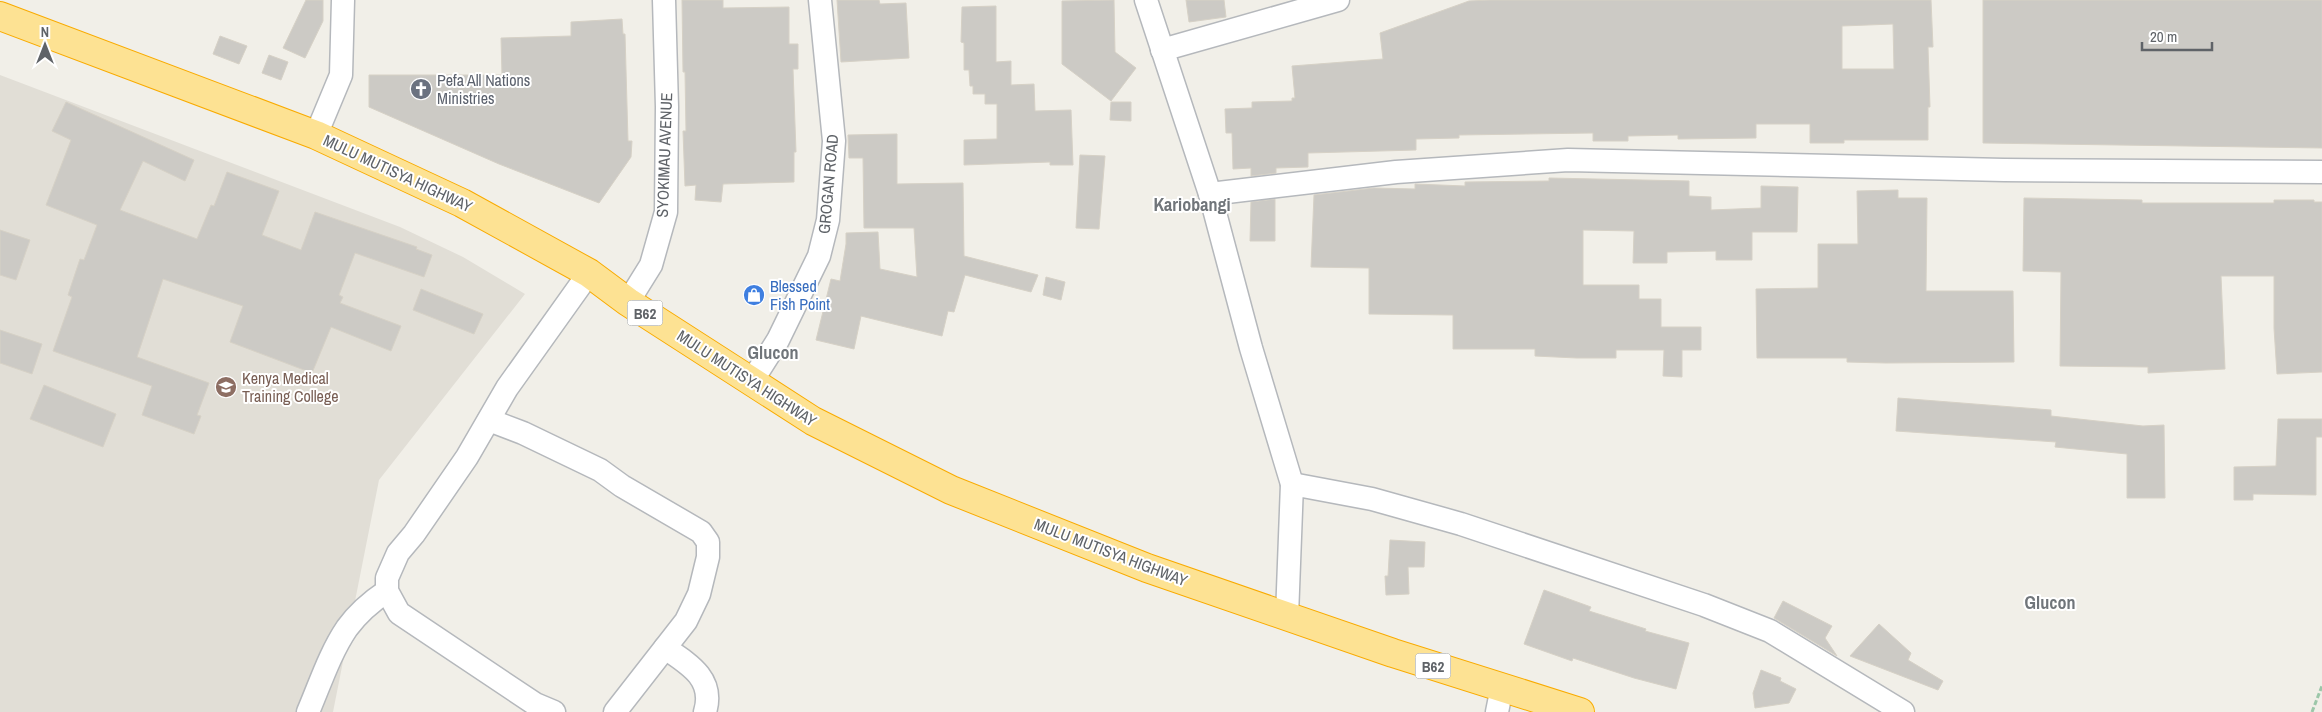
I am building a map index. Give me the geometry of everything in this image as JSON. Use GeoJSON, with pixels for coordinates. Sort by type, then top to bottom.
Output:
{"type":"FeatureCollection","features":[{"type":"Feature","properties":{"kind":"highway","name":"MULU MUTISYA HIGHWAY"},"geometry":{"type":"LineString","coordinates":[[0,16],[316,135],[462,203],[589,273],[628,302],[813,421],[951,490],[1147,568],[1288,616]]}},
{"type":"Feature","properties":{"kind":"highway","name":"B62"},"geometry":{"type":"LineString","coordinates":[[1288,616],[1392,653],[1499,700],[1580,712]]}},
{"type":"Feature","properties":{"kind":"street"},"geometry":{"type":"LineString","coordinates":[[316,135],[341,75],[343,0]]}},
{"type":"Feature","properties":{"kind":"street","name":"SYOKIMAU AVENUE"},"geometry":{"type":"LineString","coordinates":[[628,302],[651,265],[666,212],[667,107],[664,0]]}},
{"type":"Feature","properties":{"kind":"street","name":"GROGAN ROAD"},"geometry":{"type":"LineString","coordinates":[[752,381],[778,340],[815,264],[828,220],[834,141],[820,0]]}},
{"type":"Feature","properties":{"kind":"street"},"geometry":{"type":"LineString","coordinates":[[1146,0],[1210,194],[1251,348],[1292,484],[1288,616]]}},
{"type":"Feature","properties":{"kind":"street"},"geometry":{"type":"LineString","coordinates":[[1162,50],[1338,0]]}},
{"type":"Feature","properties":{"kind":"street"},"geometry":{"type":"LineString","coordinates":[[1210,194],[1396,172],[1568,160],[2004,170],[2322,172]]}},
{"type":"Feature","properties":{"kind":"street"},"geometry":{"type":"LineString","coordinates":[[554,712],[535,704],[399,613],[387,591],[387,578],[398,553],[414,534],[468,457],[507,388],[589,273]]}},
{"type":"Feature","properties":{"kind":"street"},"geometry":{"type":"LineString","coordinates":[[488,420],[523,433],[600,470],[622,486],[701,532],[708,542],[708,557],[699,594],[686,621],[615,712]]}},
{"type":"Feature","properties":{"kind":"street"},"geometry":{"type":"LineString","coordinates":[[1292,484],[1372,499],[1461,524],[1704,605],[1770,631],[1842,677],[1903,712]]}},
{"type":"Feature","properties":{"kind":"street"},"geometry":{"type":"LineString","coordinates":[[308,712],[329,663],[347,628],[368,604],[387,591]]}},
{"type":"Feature","properties":{"kind":"street"},"geometry":{"type":"LineString","coordinates":[[665,648],[690,664],[708,689],[706,712]]}},
{"type":"Feature","properties":{"kind":"path"},"geometry":{"type":"LineString","coordinates":[[2312,712],[2322,686]]}},
{"type":"Feature","properties":{"kind":"shaded area","name":"Kenya Medical Training College"},"geometry":{"type":"Polygon","coordinates":[[[0,75],[400,227],[463,257],[525,294],[379,480],[333,712],[0,712],[0,75]]]}},
{"type":"Feature","properties":{"kind":"building"},"geometry":{"type":"Polygon","coordinates":[[[306,0],[323,0],[323,21],[305,58],[283,48],[306,0]]]}},
{"type":"Feature","properties":{"kind":"building"},"geometry":{"type":"Polygon","coordinates":[[[682,0],[723,0],[723,8],[789,7],[789,44],[798,44],[798,69],[793,69],[796,152],[794,152],[794,182],[723,184],[721,202],[695,200],[696,185],[685,186],[683,131],[686,131],[682,0]]]}},
{"type":"Feature","properties":{"kind":"building"},"geometry":{"type":"Polygon","coordinates":[[[837,0],[879,0],[880,4],[906,3],[909,58],[841,62],[837,0]]]}},
{"type":"Feature","properties":{"kind":"building"},"geometry":{"type":"Polygon","coordinates":[[[1114,0],[1115,52],[1136,68],[1111,101],[1062,64],[1062,1],[1114,0]]]}},
{"type":"Feature","properties":{"kind":"building"},"geometry":{"type":"Polygon","coordinates":[[[1186,0],[1224,0],[1226,17],[1189,22],[1186,0]]]}},
{"type":"Feature","properties":{"kind":"building"},"geometry":{"type":"Polygon","coordinates":[[[1931,0],[1933,47],[1928,47],[1930,107],[1928,107],[1928,140],[1844,140],[1844,143],[1810,143],[1810,124],[1756,124],[1756,138],[1678,139],[1678,135],[1628,136],[1628,141],[1593,141],[1593,133],[1459,135],[1459,138],[1416,139],[1416,150],[1308,153],[1308,167],[1276,168],[1276,173],[1251,176],[1251,168],[1233,169],[1232,133],[1226,133],[1225,109],[1252,108],[1252,102],[1292,101],[1292,98],[1295,98],[1292,66],[1383,59],[1380,33],[1469,1],[1931,0]],[[1893,24],[1842,26],[1842,69],[1894,69],[1893,24]]]}},
{"type":"Feature","properties":{"kind":"building"},"geometry":{"type":"Polygon","coordinates":[[[1983,0],[2322,0],[2322,148],[1983,143],[1983,0]]]}},
{"type":"Feature","properties":{"kind":"building"},"geometry":{"type":"Polygon","coordinates":[[[996,6],[996,62],[1011,61],[1011,85],[1034,84],[1035,111],[1071,110],[1073,165],[1050,165],[1050,162],[964,165],[964,140],[997,139],[997,104],[985,104],[985,94],[973,94],[973,86],[970,86],[969,70],[964,70],[964,43],[961,42],[962,7],[996,6]]]}},
{"type":"Feature","properties":{"kind":"building"},"geometry":{"type":"Polygon","coordinates":[[[622,19],[623,34],[625,34],[628,141],[632,141],[631,157],[599,203],[499,164],[369,107],[369,75],[502,75],[501,38],[571,36],[571,22],[622,19]]]}},
{"type":"Feature","properties":{"kind":"building"},"geometry":{"type":"Polygon","coordinates":[[[220,36],[247,46],[239,64],[213,54],[220,36]]]}},
{"type":"Feature","properties":{"kind":"building"},"geometry":{"type":"Polygon","coordinates":[[[269,55],[288,62],[281,80],[262,73],[269,55]]]}},
{"type":"Feature","properties":{"kind":"building"},"geometry":{"type":"Polygon","coordinates":[[[66,102],[194,160],[185,181],[143,161],[120,210],[197,239],[211,205],[214,206],[227,172],[279,191],[262,235],[301,250],[315,212],[417,247],[416,249],[432,255],[424,277],[355,253],[339,295],[343,297],[340,303],[401,326],[391,351],[331,327],[312,373],[230,342],[243,306],[163,279],[137,357],[209,383],[197,415],[201,416],[194,434],[142,415],[152,386],[53,351],[72,297],[68,295],[80,259],[84,260],[97,225],[46,205],[71,140],[52,131],[66,102]]]}},
{"type":"Feature","properties":{"kind":"building"},"geometry":{"type":"Polygon","coordinates":[[[1111,102],[1131,102],[1131,121],[1110,120],[1111,102]]]}},
{"type":"Feature","properties":{"kind":"building"},"geometry":{"type":"Polygon","coordinates":[[[897,134],[897,184],[963,183],[964,256],[1038,275],[1031,292],[965,275],[954,312],[948,311],[942,336],[861,316],[854,349],[816,340],[831,279],[840,281],[846,233],[878,232],[880,269],[917,277],[914,228],[864,228],[863,158],[849,158],[848,135],[897,134]]]}},
{"type":"Feature","properties":{"kind":"building"},"geometry":{"type":"Polygon","coordinates":[[[1080,155],[1105,156],[1099,229],[1076,228],[1080,155]]]}},
{"type":"Feature","properties":{"kind":"building"},"geometry":{"type":"Polygon","coordinates":[[[1549,178],[1689,181],[1689,196],[1711,197],[1711,210],[1761,208],[1761,186],[1798,187],[1797,232],[1752,232],[1752,260],[1716,260],[1716,251],[1667,252],[1667,263],[1633,263],[1634,231],[1583,230],[1583,285],[1639,285],[1639,299],[1661,299],[1661,327],[1701,327],[1701,350],[1682,350],[1682,377],[1663,376],[1664,350],[1616,350],[1616,358],[1577,358],[1535,356],[1535,349],[1453,349],[1453,315],[1369,314],[1369,268],[1311,267],[1314,195],[1374,188],[1415,189],[1415,184],[1465,186],[1465,182],[1549,181],[1549,178]]]}},
{"type":"Feature","properties":{"kind":"building"},"geometry":{"type":"Polygon","coordinates":[[[1898,190],[1898,198],[1927,198],[1926,291],[2013,291],[2014,362],[1886,363],[1847,362],[1847,358],[1757,358],[1756,289],[1818,288],[1818,244],[1858,244],[1857,191],[1898,190]]]}},
{"type":"Feature","properties":{"kind":"building"},"geometry":{"type":"Polygon","coordinates":[[[2024,198],[2142,200],[2142,203],[2274,203],[2274,200],[2314,200],[2314,202],[2322,202],[2322,372],[2277,374],[2274,328],[2274,276],[2221,276],[2225,369],[2148,373],[2148,367],[2060,366],[2061,272],[2023,271],[2024,198]]]}},
{"type":"Feature","properties":{"kind":"building"},"geometry":{"type":"Polygon","coordinates":[[[1275,199],[1275,241],[1250,241],[1251,202],[1275,199]]]}},
{"type":"Feature","properties":{"kind":"building"},"geometry":{"type":"Polygon","coordinates":[[[0,230],[30,240],[16,280],[0,275],[0,230]]]}},
{"type":"Feature","properties":{"kind":"building"},"geometry":{"type":"Polygon","coordinates":[[[1046,277],[1065,282],[1061,300],[1043,295],[1046,277]]]}},
{"type":"Feature","properties":{"kind":"building"},"geometry":{"type":"Polygon","coordinates":[[[421,289],[483,314],[474,334],[413,310],[421,289]]]}},
{"type":"Feature","properties":{"kind":"building"},"geometry":{"type":"Polygon","coordinates":[[[0,330],[42,344],[32,374],[0,363],[0,330]]]}},
{"type":"Feature","properties":{"kind":"building"},"geometry":{"type":"Polygon","coordinates":[[[44,385],[116,414],[103,447],[30,419],[44,385]]]}},
{"type":"Feature","properties":{"kind":"building"},"geometry":{"type":"Polygon","coordinates":[[[1898,398],[2051,410],[2051,416],[2143,426],[2164,425],[2165,498],[2127,498],[2127,454],[2055,447],[2056,442],[1896,431],[1898,398]]]}},
{"type":"Feature","properties":{"kind":"building"},"geometry":{"type":"Polygon","coordinates":[[[2278,419],[2322,419],[2322,437],[2316,437],[2316,495],[2253,494],[2253,500],[2234,500],[2234,467],[2276,466],[2278,419]]]}},
{"type":"Feature","properties":{"kind":"building"},"geometry":{"type":"Polygon","coordinates":[[[1390,540],[1425,542],[1424,567],[1408,567],[1409,594],[1386,595],[1385,576],[1388,576],[1390,540]]]}},
{"type":"Feature","properties":{"kind":"building"},"geometry":{"type":"Polygon","coordinates":[[[1544,590],[1591,607],[1589,611],[1646,629],[1645,631],[1689,643],[1676,689],[1634,678],[1573,658],[1572,661],[1524,644],[1544,590]]]}},
{"type":"Feature","properties":{"kind":"building"},"geometry":{"type":"Polygon","coordinates":[[[1783,601],[1832,626],[1825,638],[1837,656],[1774,618],[1783,601]]]}},
{"type":"Feature","properties":{"kind":"building"},"geometry":{"type":"Polygon","coordinates":[[[1879,624],[1911,653],[1908,660],[1943,681],[1938,690],[1850,656],[1879,624]]]}},
{"type":"Feature","properties":{"kind":"building"},"geometry":{"type":"Polygon","coordinates":[[[1761,670],[1781,678],[1780,681],[1796,689],[1789,703],[1755,708],[1753,693],[1761,670]]]}},
{"type":"Feature","properties":{"kind":"place","name":"Pefa All Nations Ministries"},"geometry":{"type":"Point","coordinates":[421,89]}},
{"type":"Feature","properties":{"kind":"place","name":"Blessed Fish Point"},"geometry":{"type":"Point","coordinates":[754,295]}},
{"type":"Feature","properties":{"kind":"place","name":"Kenya Medical Training College"},"geometry":{"type":"Point","coordinates":[226,387]}},
{"type":"Feature","properties":{"kind":"district","name":"Kariobangi"},"geometry":{"type":"Point","coordinates":[1192,204]}},
{"type":"Feature","properties":{"kind":"district","name":"Glucon"},"geometry":{"type":"Point","coordinates":[773,352]}},
{"type":"Feature","properties":{"kind":"district","name":"Glucon"},"geometry":{"type":"Point","coordinates":[2050,602]}}]}
